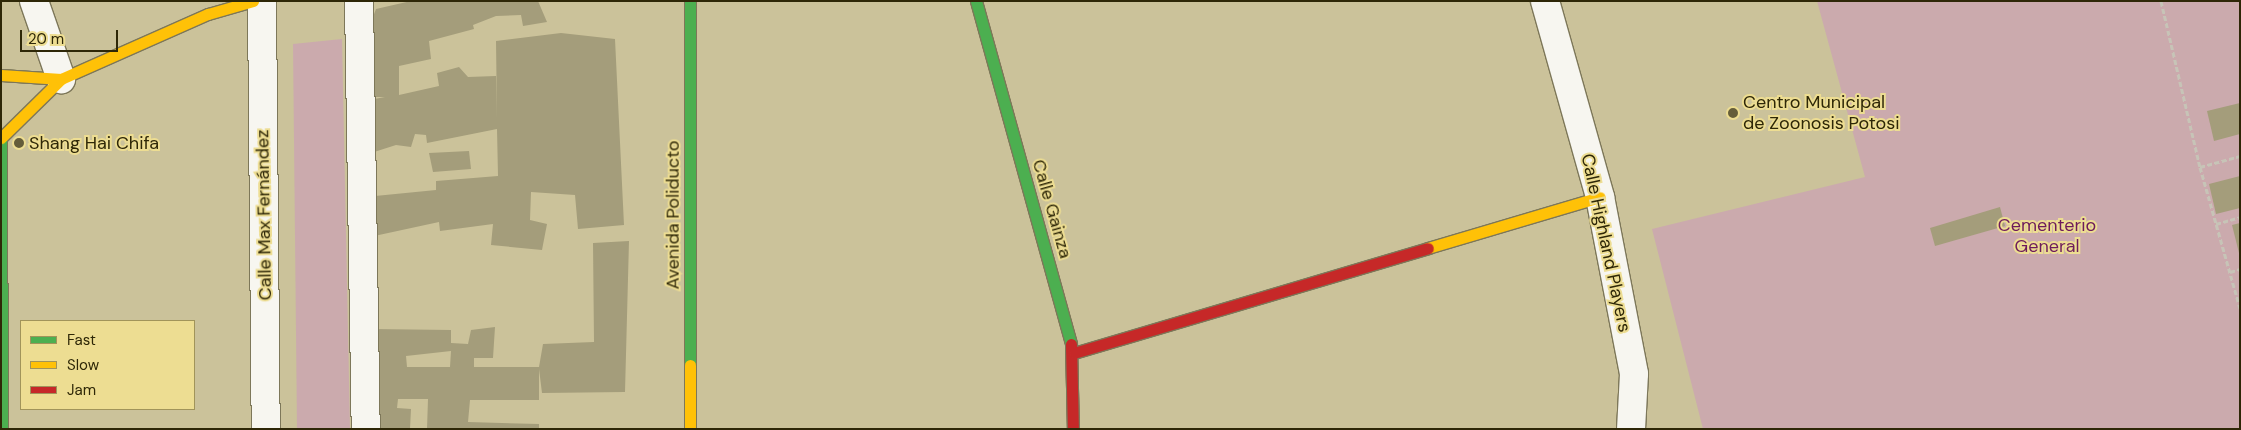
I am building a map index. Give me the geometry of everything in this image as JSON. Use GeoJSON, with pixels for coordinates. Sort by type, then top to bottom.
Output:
{"type":"FeatureCollection","features":[{"type":"Feature","properties":{"kind":"street"},"geometry":{"type":"LineString","coordinates":[[34,1],[61,79]]}},
{"type":"Feature","properties":{"kind":"street"},"geometry":{"type":"LineString","coordinates":[[2,429],[1,137],[61,79],[207,7],[253,1]]}},
{"type":"Feature","properties":{"kind":"street","name":"Calle Max Fernández"},"geometry":{"type":"LineString","coordinates":[[262,1],[266,429]]}},
{"type":"Feature","properties":{"kind":"street"},"geometry":{"type":"LineString","coordinates":[[359,1],[366,429]]}},
{"type":"Feature","properties":{"kind":"street","name":"Avenida Poliducto"},"geometry":{"type":"LineString","coordinates":[[690,1],[690,429]]}},
{"type":"Feature","properties":{"kind":"street","name":"Calle Gainza"},"geometry":{"type":"LineString","coordinates":[[976,1],[1074,353],[1073,429]]}},
{"type":"Feature","properties":{"kind":"street","name":"Calle Highland Players"},"geometry":{"type":"LineString","coordinates":[[1545,1],[1600,197],[1634,374],[1631,429]]}},
{"type":"Feature","properties":{"kind":"street"},"geometry":{"type":"LineString","coordinates":[[1,75],[61,79]]}},
{"type":"Feature","properties":{"kind":"street"},"geometry":{"type":"LineString","coordinates":[[1074,353],[1600,197]]}},
{"type":"Feature","properties":{"kind":"street"},"geometry":{"type":"LineString","coordinates":[[1634,374],[1649,429]]}},
{"type":"Feature","properties":{"kind":"path"},"geometry":{"type":"LineString","coordinates":[[2161,1],[2200,167],[2240,308]]}},
{"type":"Feature","properties":{"kind":"path"},"geometry":{"type":"LineString","coordinates":[[2200,167],[2240,156]]}},
{"type":"Feature","properties":{"kind":"path"},"geometry":{"type":"LineString","coordinates":[[2216,224],[2240,218]]}},
{"type":"Feature","properties":{"kind":"path"},"geometry":{"type":"LineString","coordinates":[[2230,272],[2240,270]]}},
{"type":"Feature","properties":{"kind":"green space","name":"Cementerio General"},"geometry":{"type":"Polygon","coordinates":[[[1817,1],[2240,1],[2240,429],[1703,429],[1652,229],[1865,177],[1817,1]]]}},
{"type":"Feature","properties":{"kind":"green space"},"geometry":{"type":"Polygon","coordinates":[[[342,39],[350,429],[297,429],[293,44],[342,39]]]}},
{"type":"Feature","properties":{"kind":"building"},"geometry":{"type":"Polygon","coordinates":[[[411,1],[538,1],[547,22],[523,26],[521,15],[496,16],[473,25],[474,29],[429,41],[431,59],[399,66],[399,95],[439,86],[437,73],[459,67],[468,77],[496,76],[497,119],[496,41],[561,33],[615,39],[624,225],[578,229],[575,195],[531,192],[530,220],[547,224],[542,250],[491,245],[493,224],[440,231],[439,222],[365,238],[365,197],[436,190],[436,181],[498,176],[497,129],[427,143],[426,135],[415,134],[411,147],[396,145],[371,153],[369,100],[385,97],[370,97],[371,22],[376,9],[411,1]]]}},
{"type":"Feature","properties":{"kind":"building"},"geometry":{"type":"Polygon","coordinates":[[[2240,103],[2240,134],[2214,141],[2207,111],[2240,103]]]}},
{"type":"Feature","properties":{"kind":"building"},"geometry":{"type":"Polygon","coordinates":[[[469,151],[471,169],[433,172],[429,153],[469,151]]]}},
{"type":"Feature","properties":{"kind":"building"},"geometry":{"type":"Polygon","coordinates":[[[2240,176],[2240,208],[2216,214],[2209,184],[2240,176]]]}},
{"type":"Feature","properties":{"kind":"building"},"geometry":{"type":"Polygon","coordinates":[[[2000,207],[2005,226],[1935,246],[1930,228],[2000,207]]]}},
{"type":"Feature","properties":{"kind":"building"},"geometry":{"type":"Polygon","coordinates":[[[2240,223],[2240,253],[2239,253],[2232,225],[2240,223]]]}},
{"type":"Feature","properties":{"kind":"building"},"geometry":{"type":"Polygon","coordinates":[[[629,241],[625,392],[542,393],[539,369],[539,400],[470,400],[468,422],[539,424],[539,429],[427,429],[428,399],[398,399],[397,408],[411,409],[410,429],[369,429],[371,329],[451,330],[451,343],[468,344],[471,330],[495,327],[493,358],[474,358],[474,367],[539,367],[543,344],[594,342],[593,243],[629,241]],[[451,351],[406,356],[407,367],[450,367],[451,351]]]}},
{"type":"Feature","properties":{"kind":"traffic: fast"},"geometry":{"type":"LineString","coordinates":[[690,1],[690,365]]}},
{"type":"Feature","properties":{"kind":"traffic: fast"},"geometry":{"type":"LineString","coordinates":[[976,1],[1071,344]]}},
{"type":"Feature","properties":{"kind":"traffic: fast"},"geometry":{"type":"LineString","coordinates":[[1,136],[2,429]]}},
{"type":"Feature","properties":{"kind":"traffic: slow"},"geometry":{"type":"LineString","coordinates":[[1,138],[61,79],[208,14],[253,1]]}},
{"type":"Feature","properties":{"kind":"traffic: slow"},"geometry":{"type":"LineString","coordinates":[[1,75],[61,79]]}},
{"type":"Feature","properties":{"kind":"traffic: slow"},"geometry":{"type":"LineString","coordinates":[[1428,248],[1600,197]]}},
{"type":"Feature","properties":{"kind":"traffic: slow"},"geometry":{"type":"LineString","coordinates":[[690,365],[690,429]]}},
{"type":"Feature","properties":{"kind":"traffic: jam"},"geometry":{"type":"LineString","coordinates":[[1074,353],[1428,248]]}},
{"type":"Feature","properties":{"kind":"traffic: jam"},"geometry":{"type":"LineString","coordinates":[[1071,344],[1073,429]]}},
{"type":"Feature","properties":{"kind":"place","name":"Centro Municipal de Zoonosis Potosi"},"geometry":{"type":"Point","coordinates":[1733,113]}},
{"type":"Feature","properties":{"kind":"place","name":"Shang Hai Chifa"},"geometry":{"type":"Point","coordinates":[19,143]}}]}
